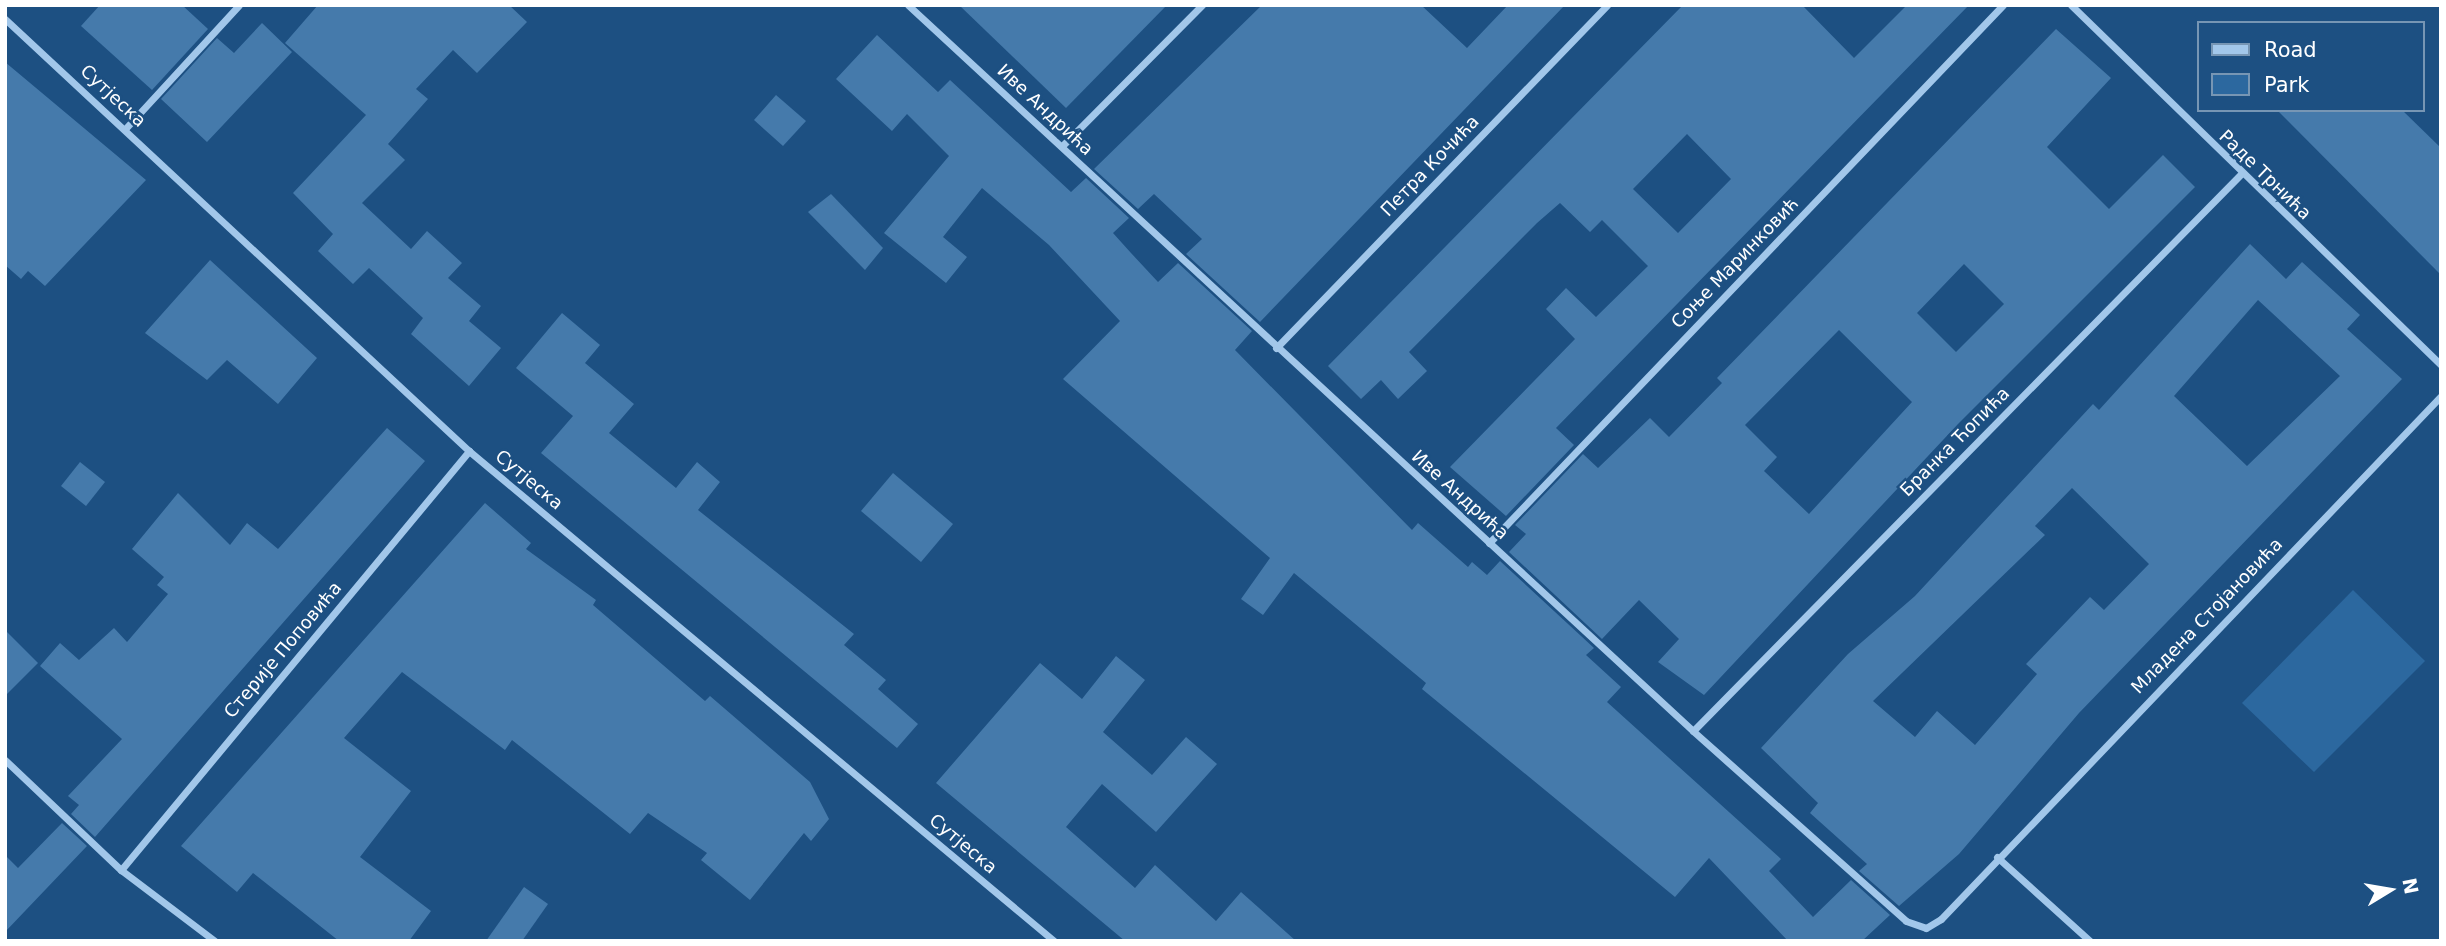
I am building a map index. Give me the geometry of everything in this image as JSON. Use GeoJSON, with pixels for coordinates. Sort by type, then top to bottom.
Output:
{"type":"FeatureCollection","features":[{"type":"Feature","properties":{"kind":"street"},"geometry":{"type":"LineString","coordinates":[[125,128],[239,5]]}},
{"type":"Feature","properties":{"kind":"street","name":"Иве Андрића"},"geometry":{"type":"LineString","coordinates":[[908,5],[1692,731],[1906,921],[1926,928],[1941,919],[1997,857]]}},
{"type":"Feature","properties":{"kind":"street"},"geometry":{"type":"LineString","coordinates":[[1062,146],[1202,5]]}},
{"type":"Feature","properties":{"kind":"street","name":"Петра Кочића"},"geometry":{"type":"LineString","coordinates":[[1276,348],[1607,5]]}},
{"type":"Feature","properties":{"kind":"street","name":"Соње Маринковић"},"geometry":{"type":"LineString","coordinates":[[1489,543],[2003,5]]}},
{"type":"Feature","properties":{"kind":"street","name":"Раде Трнића"},"geometry":{"type":"LineString","coordinates":[[2071,5],[2241,174],[2441,365]]}},
{"type":"Feature","properties":{"kind":"street","name":"Сутјеска"},"geometry":{"type":"LineString","coordinates":[[5,19],[470,451],[1054,941]]}},
{"type":"Feature","properties":{"kind":"street","name":"Бранка Ћопића"},"geometry":{"type":"LineString","coordinates":[[1692,731],[2241,174]]}},
{"type":"Feature","properties":{"kind":"street","name":"Младена Стојановића"},"geometry":{"type":"LineString","coordinates":[[1997,857],[2441,396]]}},
{"type":"Feature","properties":{"kind":"street","name":"Стерије Поповића"},"geometry":{"type":"LineString","coordinates":[[121,870],[470,451]]}},
{"type":"Feature","properties":{"kind":"street"},"geometry":{"type":"LineString","coordinates":[[5,760],[121,870],[215,941]]}},
{"type":"Feature","properties":{"kind":"street"},"geometry":{"type":"LineString","coordinates":[[1997,857],[2090,941]]}},
{"type":"Feature","properties":{"kind":"green space"},"geometry":{"type":"Polygon","coordinates":[[[2353,590],[2425,661],[2314,772],[2242,703],[2353,590]]]}},
{"type":"Feature","properties":{"kind":"building"},"geometry":{"type":"Polygon","coordinates":[[[100,5],[182,5],[208,29],[152,90],[81,26],[100,5]]]}},
{"type":"Feature","properties":{"kind":"building"},"geometry":{"type":"Polygon","coordinates":[[[318,5],[509,5],[527,22],[477,73],[453,50],[416,89],[428,99],[388,144],[405,160],[362,203],[411,249],[427,231],[462,263],[448,278],[481,306],[469,321],[501,348],[469,386],[411,334],[423,318],[369,268],[353,284],[318,251],[333,234],[293,193],[366,115],[285,43],[318,5]]]}},
{"type":"Feature","properties":{"kind":"building"},"geometry":{"type":"Polygon","coordinates":[[[959,5],[1167,5],[1066,108],[959,5]]]}},
{"type":"Feature","properties":{"kind":"building"},"geometry":{"type":"Polygon","coordinates":[[[1262,5],[1421,5],[1467,48],[1508,5],[1565,5],[1260,322],[1186,254],[1202,239],[1154,194],[1138,209],[1094,169],[1262,5]]]}},
{"type":"Feature","properties":{"kind":"building"},"geometry":{"type":"Polygon","coordinates":[[[1683,5],[1802,5],[1854,58],[1907,5],[1969,5],[1556,428],[1574,445],[1506,516],[1450,467],[1575,339],[1546,309],[1566,288],[1596,317],[1648,266],[1602,220],[1590,232],[1560,203],[1537,223],[1409,352],[1427,371],[1398,399],[1381,380],[1361,399],[1328,366],[1683,5]],[[1687,134],[1633,189],[1678,233],[1731,179],[1687,134]]]}},
{"type":"Feature","properties":{"kind":"building"},"geometry":{"type":"Polygon","coordinates":[[[262,23],[292,52],[207,142],[161,99],[217,38],[234,53],[262,23]]]}},
{"type":"Feature","properties":{"kind":"building"},"geometry":{"type":"Polygon","coordinates":[[[2056,29],[2111,78],[2047,147],[2109,209],[2163,155],[2195,187],[1958,424],[1704,695],[1658,662],[1679,639],[1639,600],[1602,639],[1509,552],[1526,534],[1515,525],[1583,454],[1598,468],[1650,418],[1669,437],[1722,383],[1717,378],[2056,29]],[[1964,264],[1917,313],[1956,352],[2004,304],[1964,264]],[[1839,330],[1745,425],[1777,457],[1764,471],[1809,514],[1912,402],[1839,330]]]}},
{"type":"Feature","properties":{"kind":"building"},"geometry":{"type":"Polygon","coordinates":[[[877,35],[938,92],[950,80],[1071,192],[1086,178],[1129,218],[1113,233],[1158,282],[1178,263],[1252,331],[1235,350],[1412,530],[1418,523],[1468,567],[1472,562],[1487,575],[1500,561],[1594,648],[1586,655],[1621,687],[1607,702],[1781,859],[1769,871],[1813,917],[1851,880],[1890,915],[1862,941],[1788,941],[1709,858],[1675,897],[1422,689],[1426,683],[1294,573],[1263,615],[1241,599],[1270,558],[1063,379],[1120,321],[1049,245],[982,188],[943,237],[967,257],[946,283],[884,233],[949,156],[907,114],[892,131],[836,79],[877,35]]]}},
{"type":"Feature","properties":{"kind":"building"},"geometry":{"type":"Polygon","coordinates":[[[5,62],[146,180],[45,286],[28,271],[21,279],[5,265],[5,62]]]}},
{"type":"Feature","properties":{"kind":"building"},"geometry":{"type":"Polygon","coordinates":[[[776,95],[806,121],[783,146],[754,120],[776,95]]]}},
{"type":"Feature","properties":{"kind":"building"},"geometry":{"type":"Polygon","coordinates":[[[2279,112],[2404,112],[2441,148],[2441,275],[2279,112]]]}},
{"type":"Feature","properties":{"kind":"building"},"geometry":{"type":"Polygon","coordinates":[[[831,194],[883,248],[865,270],[808,212],[831,194]]]}},
{"type":"Feature","properties":{"kind":"building"},"geometry":{"type":"Polygon","coordinates":[[[2250,244],[2286,279],[2302,262],[2360,315],[2347,329],[2402,379],[2079,713],[1959,854],[1899,906],[1859,871],[1867,864],[1810,813],[1818,803],[1761,748],[1848,654],[1915,596],[2093,404],[2099,410],[2250,244]],[[2258,300],[2174,396],[2247,466],[2340,376],[2258,300]],[[2072,488],[2035,526],[2045,535],[1873,701],[1915,737],[1937,711],[1975,745],[2037,674],[2026,664],[2090,597],[2104,610],[2149,564],[2072,488]]]}},
{"type":"Feature","properties":{"kind":"building"},"geometry":{"type":"Polygon","coordinates":[[[210,260],[317,358],[278,404],[227,360],[207,380],[145,333],[210,260]]]}},
{"type":"Feature","properties":{"kind":"building"},"geometry":{"type":"Polygon","coordinates":[[[562,313],[600,345],[585,363],[634,404],[609,433],[676,488],[697,462],[720,482],[698,510],[854,634],[844,645],[886,680],[878,689],[918,724],[897,748],[541,453],[573,416],[516,368],[562,313]]]}},
{"type":"Feature","properties":{"kind":"building"},"geometry":{"type":"Polygon","coordinates":[[[387,428],[425,461],[95,837],[71,814],[79,805],[68,796],[122,739],[40,666],[60,643],[79,660],[114,628],[127,642],[168,594],[157,585],[164,577],[132,549],[178,493],[230,545],[247,523],[278,549],[387,428]]]}},
{"type":"Feature","properties":{"kind":"building"},"geometry":{"type":"Polygon","coordinates":[[[80,462],[105,482],[86,506],[61,486],[80,462]]]}},
{"type":"Feature","properties":{"kind":"building"},"geometry":{"type":"Polygon","coordinates":[[[893,473],[953,524],[921,562],[861,511],[893,473]]]}},
{"type":"Feature","properties":{"kind":"building"},"geometry":{"type":"Polygon","coordinates":[[[485,503],[531,543],[526,549],[596,600],[593,605],[705,701],[710,696],[810,782],[829,819],[811,841],[804,833],[750,900],[701,860],[707,853],[648,813],[630,834],[512,740],[505,750],[402,672],[344,738],[411,791],[360,857],[431,911],[409,941],[339,941],[253,873],[237,892],[181,846],[485,503]]]}},
{"type":"Feature","properties":{"kind":"building"},"geometry":{"type":"Polygon","coordinates":[[[5,630],[38,663],[5,696],[5,630]]]}},
{"type":"Feature","properties":{"kind":"building"},"geometry":{"type":"Polygon","coordinates":[[[1116,656],[1145,680],[1103,732],[1152,775],[1186,737],[1217,764],[1156,832],[1102,784],[1066,827],[1135,888],[1155,865],[1216,921],[1241,892],[1296,941],[1125,941],[936,783],[1040,663],[1082,699],[1116,656]]]}},
{"type":"Feature","properties":{"kind":"building"},"geometry":{"type":"Polygon","coordinates":[[[62,823],[87,846],[5,932],[5,855],[18,868],[62,823]]]}},
{"type":"Feature","properties":{"kind":"building"},"geometry":{"type":"Polygon","coordinates":[[[524,887],[548,904],[522,941],[486,941],[524,887]]]}}]}
